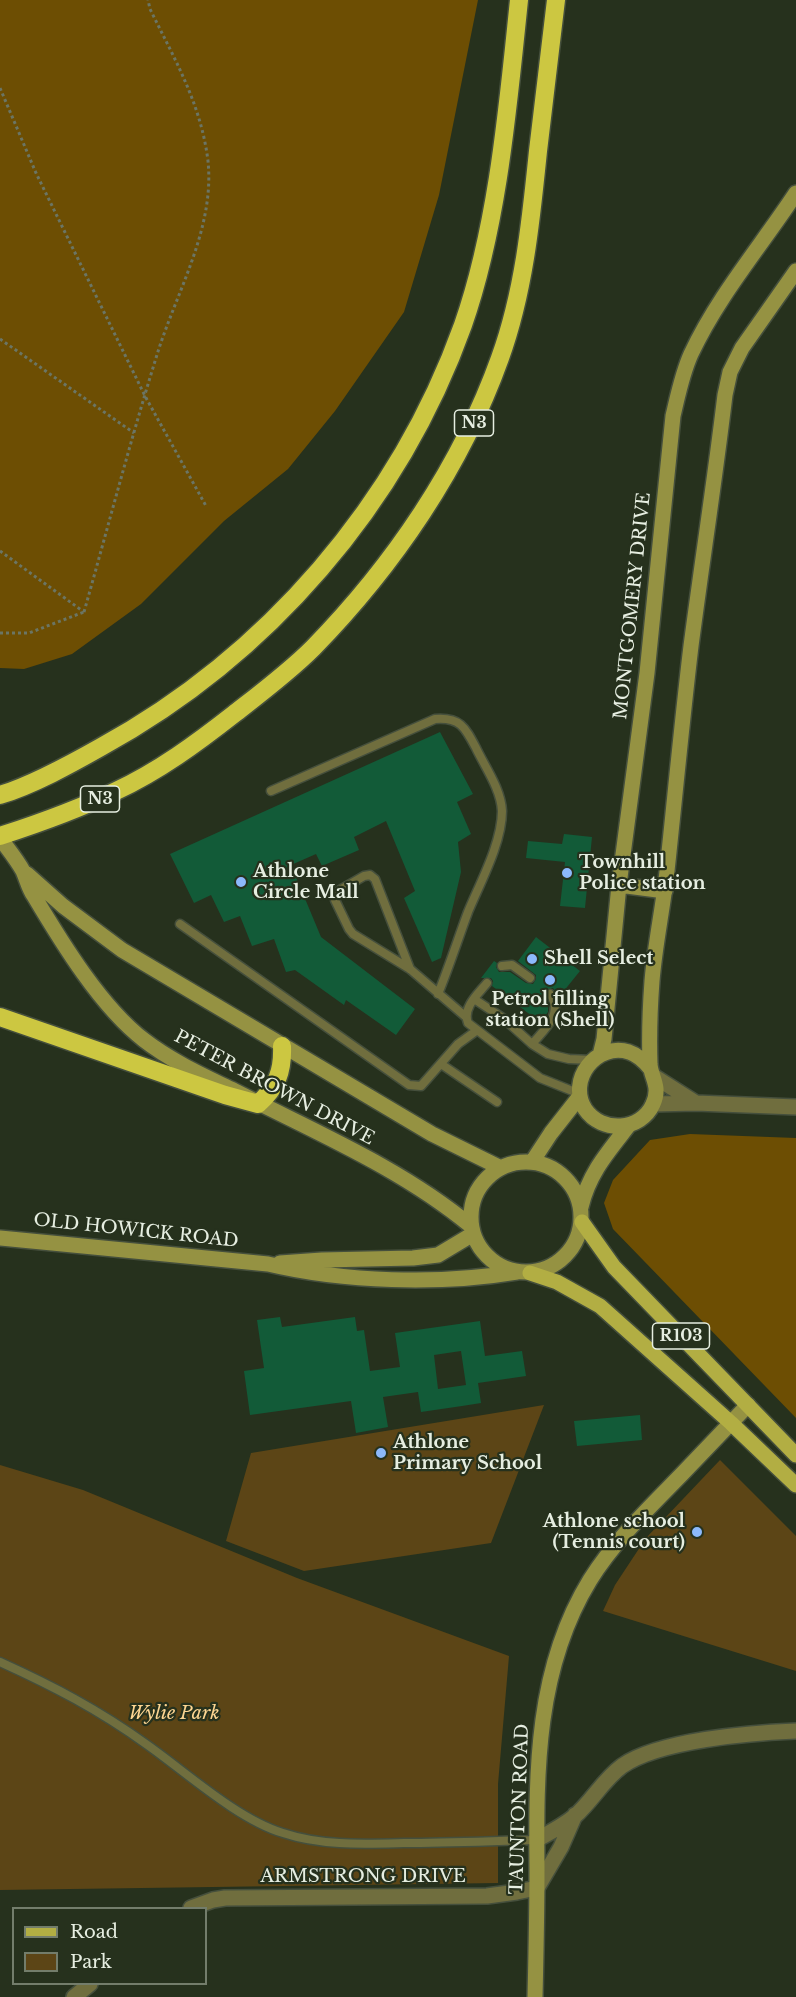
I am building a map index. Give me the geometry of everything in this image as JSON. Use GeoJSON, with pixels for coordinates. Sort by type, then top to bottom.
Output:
{"type":"FeatureCollection","features":[{"type":"Feature","properties":{"kind":"highway","name":"N3"},"geometry":{"type":"LineString","coordinates":[[0,795],[70,765],[141,726],[201,683],[263,631],[318,574],[361,519],[401,457],[434,396],[463,325],[482,260],[502,144],[519,0]]}},
{"type":"Feature","properties":{"kind":"highway","name":"N3"},"geometry":{"type":"LineString","coordinates":[[0,837],[59,817],[119,790],[192,747],[311,650],[358,599],[398,548],[472,428],[501,357],[518,293],[531,224],[556,0]]}},
{"type":"Feature","properties":{"kind":"highway"},"geometry":{"type":"LineString","coordinates":[[0,1017],[225,1095],[258,1104],[268,1095],[279,1079],[283,1058],[282,1046]]}},
{"type":"Feature","properties":{"kind":"main road","name":"R103"},"geometry":{"type":"LineString","coordinates":[[581,1214],[614,1267],[796,1455]]}},
{"type":"Feature","properties":{"kind":"main road","name":"R103"},"geometry":{"type":"LineString","coordinates":[[523,1272],[557,1282],[600,1306],[796,1485]]}},
{"type":"Feature","properties":{"kind":"street","name":"MONTGOMERY DRIVE"},"geometry":{"type":"LineString","coordinates":[[596,1058],[605,1031],[619,885],[646,673],[673,416],[679,389],[690,356],[706,326],[795,198]]}},
{"type":"Feature","properties":{"kind":"street"},"geometry":{"type":"LineString","coordinates":[[696,1103],[653,1073],[640,1057],[628,1051],[613,1050],[596,1058],[584,1070],[580,1082],[580,1095],[585,1108],[604,1124],[616,1127],[628,1125],[643,1118],[653,1104],[656,1091],[653,1073],[649,1038],[652,979],[665,891],[691,650],[725,395],[730,372],[742,348],[796,271]]}},
{"type":"Feature","properties":{"kind":"street","name":"PETER BROWN DRIVE"},"geometry":{"type":"LineString","coordinates":[[0,837],[73,957],[119,1017],[143,1040],[172,1059],[357,1152],[423,1190],[448,1207],[472,1230]]}},
{"type":"Feature","properties":{"kind":"street","name":"PETER BROWN DRIVE"},"geometry":{"type":"LineString","coordinates":[[22,870],[63,906],[122,950],[432,1134],[501,1168]]}},
{"type":"Feature","properties":{"kind":"street"},"geometry":{"type":"LineString","coordinates":[[619,885],[665,891]]}},
{"type":"Feature","properties":{"kind":"street"},"geometry":{"type":"LineString","coordinates":[[472,1230],[471,1208],[476,1192],[487,1178],[501,1168],[516,1162],[532,1162],[580,1095]]}},
{"type":"Feature","properties":{"kind":"street"},"geometry":{"type":"LineString","coordinates":[[653,1104],[696,1103],[796,1107]]}},
{"type":"Feature","properties":{"kind":"street"},"geometry":{"type":"LineString","coordinates":[[581,1214],[590,1179],[628,1125]]}},
{"type":"Feature","properties":{"kind":"street","name":"R103"},"geometry":{"type":"LineString","coordinates":[[472,1230],[479,1248],[502,1268],[523,1272],[546,1269],[559,1262],[571,1251],[578,1237],[581,1214],[575,1190],[564,1177],[549,1167],[532,1162]]}},
{"type":"Feature","properties":{"kind":"street","name":"OLD HOWICK ROAD"},"geometry":{"type":"LineString","coordinates":[[268,1264],[438,1255],[472,1230]]}},
{"type":"Feature","properties":{"kind":"street","name":"OLD HOWICK ROAD"},"geometry":{"type":"LineString","coordinates":[[0,1238],[268,1264],[300,1272],[417,1279],[482,1278],[523,1272]]}},
{"type":"Feature","properties":{"kind":"street","name":"TAUNTON ROAD"},"geometry":{"type":"LineString","coordinates":[[535,1997],[536,1840],[540,1734],[558,1649],[575,1608],[590,1580],[620,1540],[748,1405]]}},
{"type":"Feature","properties":{"kind":"street"},"geometry":{"type":"LineString","coordinates":[[537,1888],[561,1847],[576,1815],[604,1782],[622,1767],[652,1751],[766,1732],[796,1731]]}},
{"type":"Feature","properties":{"kind":"street"},"geometry":{"type":"LineString","coordinates":[[536,1840],[576,1815]]}},
{"type":"Feature","properties":{"kind":"street","name":"ARMSTRONG DRIVE"},"geometry":{"type":"LineString","coordinates":[[194,1907],[225,1898],[487,1896],[537,1888]]}},
{"type":"Feature","properties":{"kind":"street"},"geometry":{"type":"LineString","coordinates":[[74,1997],[88,1985]]}},
{"type":"Feature","properties":{"kind":"lane"},"geometry":{"type":"LineString","coordinates":[[271,791],[435,719],[446,718],[457,722],[467,730],[499,795],[502,812],[499,831],[483,881],[469,911],[438,994]]}},
{"type":"Feature","properties":{"kind":"lane"},"geometry":{"type":"LineString","coordinates":[[410,969],[375,879],[370,875],[364,876],[338,891],[335,900],[353,934],[410,969],[466,1017],[468,1023],[476,1031],[540,1078],[580,1095]]}},
{"type":"Feature","properties":{"kind":"lane"},"geometry":{"type":"LineString","coordinates":[[180,924],[409,1085],[421,1086],[458,1044],[476,1031]]}},
{"type":"Feature","properties":{"kind":"lane"},"geometry":{"type":"LineString","coordinates":[[502,966],[512,965],[530,978]]}},
{"type":"Feature","properties":{"kind":"lane"},"geometry":{"type":"LineString","coordinates":[[466,1017],[474,999],[488,983]]}},
{"type":"Feature","properties":{"kind":"lane"},"geometry":{"type":"LineString","coordinates":[[532,1044],[551,1021],[555,1012],[555,1002],[550,994]]}},
{"type":"Feature","properties":{"kind":"lane"},"geometry":{"type":"LineString","coordinates":[[474,999],[503,1018],[532,1044],[548,1054],[569,1059],[596,1058]]}},
{"type":"Feature","properties":{"kind":"lane"},"geometry":{"type":"LineString","coordinates":[[441,1064],[497,1102]]}},
{"type":"Feature","properties":{"kind":"lane"},"geometry":{"type":"LineString","coordinates":[[0,1662],[92,1707],[235,1809],[260,1824],[282,1833],[313,1841],[358,1844],[536,1840]]}},
{"type":"Feature","properties":{"kind":"path"},"geometry":{"type":"LineString","coordinates":[[84,612],[156,355],[204,219],[208,188],[208,163],[203,130],[191,91],[150,9],[148,0]]}},
{"type":"Feature","properties":{"kind":"path"},"geometry":{"type":"LineString","coordinates":[[0,88],[36,173],[145,396],[206,506]]}},
{"type":"Feature","properties":{"kind":"path"},"geometry":{"type":"LineString","coordinates":[[0,339],[134,433]]}},
{"type":"Feature","properties":{"kind":"path"},"geometry":{"type":"LineString","coordinates":[[0,551],[84,612]]}},
{"type":"Feature","properties":{"kind":"path"},"geometry":{"type":"LineString","coordinates":[[0,633],[29,633],[84,612]]}},
{"type":"Feature","properties":{"kind":"green space"},"geometry":{"type":"Polygon","coordinates":[[[544,1405],[491,1543],[304,1571],[226,1541],[251,1453],[544,1405]]]}},
{"type":"Feature","properties":{"kind":"green space"},"geometry":{"type":"Polygon","coordinates":[[[720,1460],[796,1536],[796,1671],[603,1611],[615,1585],[646,1538],[720,1460]]]}},
{"type":"Feature","properties":{"kind":"green space","name":"Wylie Park"},"geometry":{"type":"Polygon","coordinates":[[[0,1465],[83,1490],[297,1578],[509,1656],[498,1784],[498,1883],[0,1890],[0,1465]]]}},
{"type":"Feature","properties":{"kind":"shaded area"},"geometry":{"type":"Polygon","coordinates":[[[0,0],[478,0],[439,195],[404,312],[335,411],[288,469],[224,521],[141,604],[72,654],[24,669],[0,668],[0,0]]]}},
{"type":"Feature","properties":{"kind":"shaded area"},"geometry":{"type":"Polygon","coordinates":[[[690,1134],[796,1138],[796,1418],[613,1229],[604,1203],[613,1180],[650,1140],[690,1134]]]}},
{"type":"Feature","properties":{"kind":"building","name":"Athlone Circle Mall"},"geometry":{"type":"Polygon","coordinates":[[[440,732],[473,794],[457,802],[471,834],[458,842],[461,872],[441,958],[432,962],[404,898],[415,891],[386,821],[354,837],[359,850],[322,866],[316,854],[291,865],[321,937],[415,1009],[396,1035],[346,1000],[344,1005],[295,970],[286,972],[274,939],[252,946],[240,916],[224,922],[211,895],[194,903],[170,854],[440,732]]]}},
{"type":"Feature","properties":{"kind":"building"},"geometry":{"type":"Polygon","coordinates":[[[564,834],[592,837],[585,908],[560,906],[565,862],[526,858],[528,841],[562,844],[564,834]]]}},
{"type":"Feature","properties":{"kind":"building","name":"Petrol filling station (Shell)"},"geometry":{"type":"Polygon","coordinates":[[[536,937],[580,971],[559,997],[553,988],[545,990],[548,1012],[540,1022],[492,986],[491,978],[481,978],[494,961],[497,963],[496,967],[499,972],[510,972],[526,983],[533,984],[536,975],[518,961],[536,937]]]}},
{"type":"Feature","properties":{"kind":"building"},"geometry":{"type":"Polygon","coordinates":[[[280,1317],[282,1327],[355,1317],[357,1331],[364,1330],[370,1371],[400,1367],[395,1333],[480,1321],[485,1356],[522,1351],[526,1376],[478,1383],[481,1403],[462,1406],[421,1412],[418,1392],[383,1397],[388,1427],[356,1433],[351,1401],[250,1415],[244,1371],[264,1368],[257,1320],[280,1317]],[[461,1351],[434,1355],[438,1389],[466,1385],[461,1351]]]}},
{"type":"Feature","properties":{"kind":"building"},"geometry":{"type":"Polygon","coordinates":[[[640,1415],[642,1440],[577,1446],[574,1421],[640,1415]]]}},
{"type":"Feature","properties":{"kind":"place","name":"Townhill Police station"},"geometry":{"type":"Point","coordinates":[567,873]}},
{"type":"Feature","properties":{"kind":"place","name":"Athlone Circle Mall"},"geometry":{"type":"Point","coordinates":[241,882]}},
{"type":"Feature","properties":{"kind":"place","name":"Shell Select"},"geometry":{"type":"Point","coordinates":[532,959]}},
{"type":"Feature","properties":{"kind":"place","name":"Petrol filling station (Shell)"},"geometry":{"type":"Point","coordinates":[550,980]}},
{"type":"Feature","properties":{"kind":"place","name":"Athlone Primary School"},"geometry":{"type":"Point","coordinates":[381,1453]}},
{"type":"Feature","properties":{"kind":"place","name":"Athlone school (Tennis court)"},"geometry":{"type":"Point","coordinates":[697,1532]}}]}
